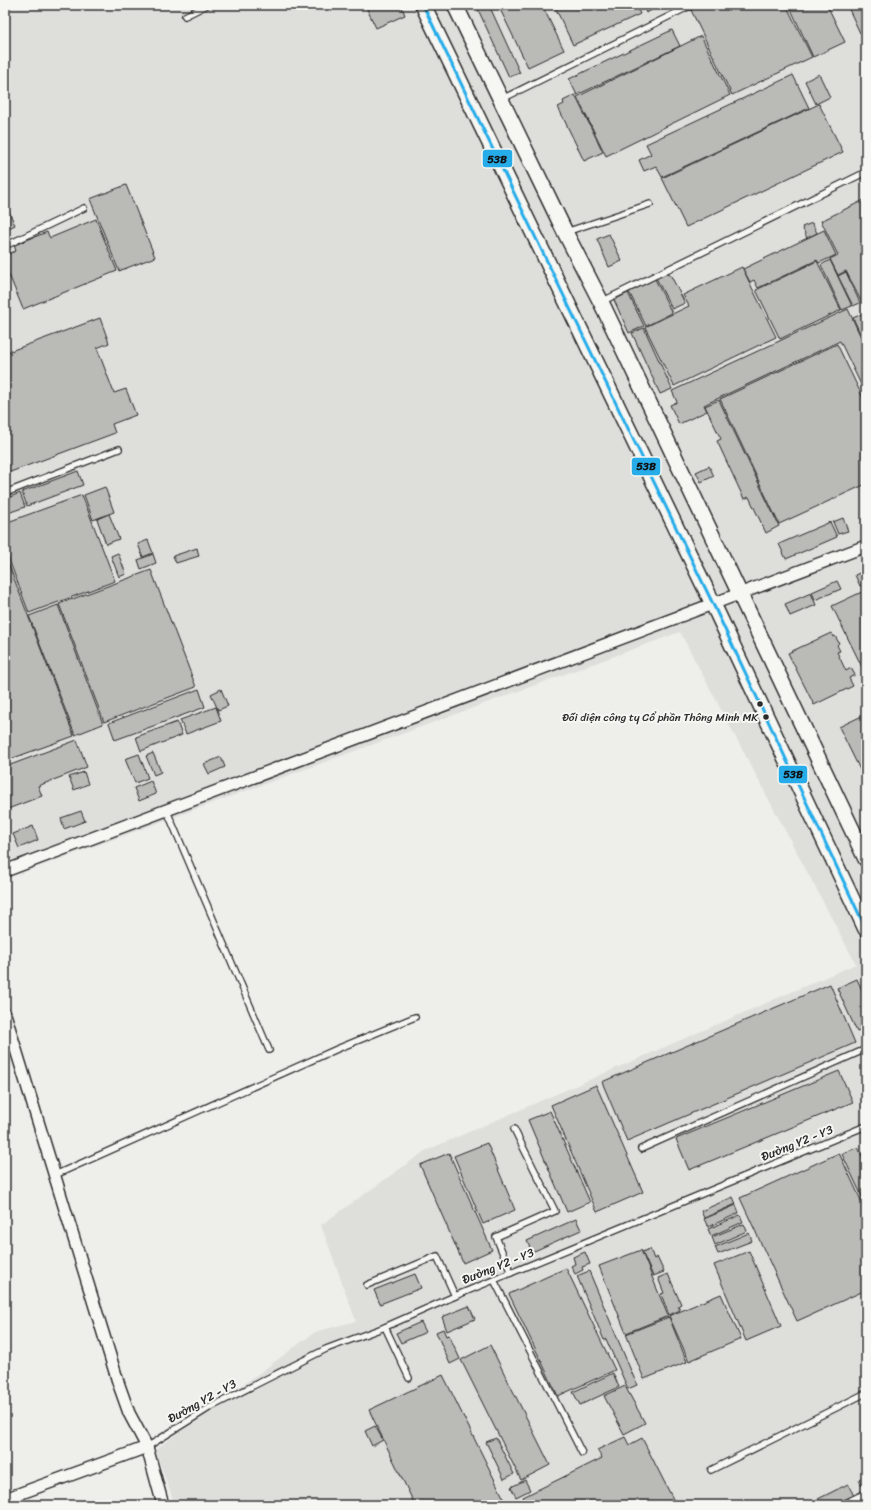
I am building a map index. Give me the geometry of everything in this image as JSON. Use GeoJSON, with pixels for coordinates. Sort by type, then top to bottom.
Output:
{"type":"FeatureCollection","features":[{"type":"Feature","properties":{"kind":"street"},"geometry":{"type":"LineString","coordinates":[[423,5],[713,604],[866,929]]}},
{"type":"Feature","properties":{"kind":"street"},"geometry":{"type":"LineString","coordinates":[[455,5],[502,99],[565,232],[601,302],[866,859]]}},
{"type":"Feature","properties":{"kind":"street"},"geometry":{"type":"LineString","coordinates":[[5,871],[866,546]]}},
{"type":"Feature","properties":{"kind":"street"},"geometry":{"type":"LineString","coordinates":[[5,1014],[119,1385],[130,1413],[147,1447],[163,1505]]}},
{"type":"Feature","properties":{"kind":"street"},"geometry":{"type":"LineString","coordinates":[[5,1499],[147,1447]]}},
{"type":"Feature","properties":{"kind":"lane"},"geometry":{"type":"LineString","coordinates":[[185,16],[207,5]]}},
{"type":"Feature","properties":{"kind":"lane"},"geometry":{"type":"LineString","coordinates":[[502,99],[692,5]]}},
{"type":"Feature","properties":{"kind":"lane"},"geometry":{"type":"LineString","coordinates":[[601,302],[866,172]]}},
{"type":"Feature","properties":{"kind":"lane"},"geometry":{"type":"LineString","coordinates":[[565,232],[650,204]]}},
{"type":"Feature","properties":{"kind":"lane"},"geometry":{"type":"LineString","coordinates":[[5,246],[84,208]]}},
{"type":"Feature","properties":{"kind":"lane"},"geometry":{"type":"LineString","coordinates":[[5,493],[119,449]]}},
{"type":"Feature","properties":{"kind":"lane"},"geometry":{"type":"LineString","coordinates":[[167,810],[270,1050]]}},
{"type":"Feature","properties":{"kind":"lane"},"geometry":{"type":"LineString","coordinates":[[55,1175],[337,1049],[415,1017]]}},
{"type":"Feature","properties":{"kind":"lane"},"geometry":{"type":"LineString","coordinates":[[641,1149],[866,1049]]}},
{"type":"Feature","properties":{"kind":"lane","name":"Đường Y2 - Y3"},"geometry":{"type":"LineString","coordinates":[[147,1447],[209,1408],[326,1349],[385,1327],[455,1296],[866,1126]]}},
{"type":"Feature","properties":{"kind":"lane"},"geometry":{"type":"LineString","coordinates":[[511,1273],[496,1237],[554,1211],[514,1129]]}},
{"type":"Feature","properties":{"kind":"lane"},"geometry":{"type":"LineString","coordinates":[[367,1285],[437,1256],[455,1296]]}},
{"type":"Feature","properties":{"kind":"lane"},"geometry":{"type":"LineString","coordinates":[[494,1280],[582,1453]]}},
{"type":"Feature","properties":{"kind":"lane"},"geometry":{"type":"LineString","coordinates":[[385,1327],[409,1378]]}},
{"type":"Feature","properties":{"kind":"lane"},"geometry":{"type":"LineString","coordinates":[[711,1470],[866,1393]]}},
{"type":"Feature","properties":{"kind":"lane"},"geometry":{"type":"LineString","coordinates":[[841,1505],[866,1493]]}},
{"type":"Feature","properties":{"kind":"shaded area"},"geometry":{"type":"Polygon","coordinates":[[[5,5],[866,5],[866,1505],[175,1505],[155,1450],[315,1332],[356,1321],[321,1225],[425,1151],[856,964],[680,632],[5,879],[5,5]]]}},
{"type":"Feature","properties":{"kind":"building"},"geometry":{"type":"Polygon","coordinates":[[[132,5],[144,5],[144,6],[135,10],[132,5]]]}},
{"type":"Feature","properties":{"kind":"building"},"geometry":{"type":"Polygon","coordinates":[[[365,5],[401,5],[405,15],[376,28],[365,5]]]}},
{"type":"Feature","properties":{"kind":"building"},"geometry":{"type":"Polygon","coordinates":[[[476,5],[489,5],[520,73],[509,77],[476,5]]]}},
{"type":"Feature","properties":{"kind":"building"},"geometry":{"type":"Polygon","coordinates":[[[498,5],[542,5],[564,50],[528,67],[498,5]]]}},
{"type":"Feature","properties":{"kind":"building"},"geometry":{"type":"Polygon","coordinates":[[[554,5],[636,5],[640,14],[573,45],[554,5]]]}},
{"type":"Feature","properties":{"kind":"building"},"geometry":{"type":"Polygon","coordinates":[[[643,5],[662,5],[646,13],[643,5]]]}},
{"type":"Feature","properties":{"kind":"building"},"geometry":{"type":"Polygon","coordinates":[[[701,5],[786,5],[812,57],[732,95],[691,10],[701,5]]]}},
{"type":"Feature","properties":{"kind":"building"},"geometry":{"type":"Polygon","coordinates":[[[789,5],[827,5],[845,42],[813,57],[789,5]]]}},
{"type":"Feature","properties":{"kind":"building"},"geometry":{"type":"Polygon","coordinates":[[[847,5],[866,5],[866,31],[860,33],[847,5]]]}},
{"type":"Feature","properties":{"kind":"building"},"geometry":{"type":"Polygon","coordinates":[[[672,30],[680,46],[577,95],[569,79],[672,30]]]}},
{"type":"Feature","properties":{"kind":"building"},"geometry":{"type":"Polygon","coordinates":[[[701,36],[730,95],[606,156],[577,97],[701,36]]]}},
{"type":"Feature","properties":{"kind":"building"},"geometry":{"type":"Polygon","coordinates":[[[819,74],[830,97],[816,104],[805,81],[819,74]]]}},
{"type":"Feature","properties":{"kind":"building"},"geometry":{"type":"Polygon","coordinates":[[[793,75],[809,108],[662,177],[656,166],[644,171],[639,160],[651,154],[646,144],[793,75]]]}},
{"type":"Feature","properties":{"kind":"building"},"geometry":{"type":"Polygon","coordinates":[[[575,95],[603,152],[584,161],[558,107],[564,104],[563,101],[575,95]]]}},
{"type":"Feature","properties":{"kind":"building"},"geometry":{"type":"Polygon","coordinates":[[[819,104],[843,152],[686,227],[662,178],[819,104]]]}},
{"type":"Feature","properties":{"kind":"building"},"geometry":{"type":"Polygon","coordinates":[[[126,185],[155,257],[119,271],[90,199],[126,185]]]}},
{"type":"Feature","properties":{"kind":"building"},"geometry":{"type":"Polygon","coordinates":[[[866,199],[866,301],[862,303],[846,271],[838,275],[830,259],[838,255],[821,221],[866,199]]]}},
{"type":"Feature","properties":{"kind":"building"},"geometry":{"type":"Polygon","coordinates":[[[5,205],[15,225],[5,230],[5,205]]]}},
{"type":"Feature","properties":{"kind":"building"},"geometry":{"type":"Polygon","coordinates":[[[96,219],[117,271],[23,309],[5,265],[5,255],[16,251],[14,245],[47,232],[50,238],[96,219]]]}},
{"type":"Feature","properties":{"kind":"building"},"geometry":{"type":"Polygon","coordinates":[[[812,223],[817,233],[807,238],[802,227],[812,223]]]}},
{"type":"Feature","properties":{"kind":"building"},"geometry":{"type":"Polygon","coordinates":[[[824,230],[836,255],[819,263],[817,260],[758,288],[754,280],[750,282],[743,269],[824,230]]]}},
{"type":"Feature","properties":{"kind":"building"},"geometry":{"type":"Polygon","coordinates":[[[609,234],[622,261],[609,267],[597,239],[609,234]]]}},
{"type":"Feature","properties":{"kind":"building"},"geometry":{"type":"Polygon","coordinates":[[[830,260],[852,306],[842,310],[821,265],[830,260]]]}},
{"type":"Feature","properties":{"kind":"building"},"geometry":{"type":"Polygon","coordinates":[[[817,261],[841,310],[780,339],[756,290],[817,261]]]}},
{"type":"Feature","properties":{"kind":"building"},"geometry":{"type":"Polygon","coordinates":[[[742,267],[776,337],[674,386],[645,327],[689,306],[683,295],[742,267]]]}},
{"type":"Feature","properties":{"kind":"building"},"geometry":{"type":"Polygon","coordinates":[[[663,272],[671,276],[685,303],[672,309],[655,276],[663,272]]]}},
{"type":"Feature","properties":{"kind":"building"},"geometry":{"type":"Polygon","coordinates":[[[846,272],[860,303],[853,306],[838,276],[846,272]]]}},
{"type":"Feature","properties":{"kind":"building"},"geometry":{"type":"Polygon","coordinates":[[[655,279],[672,313],[646,326],[629,292],[655,279]]]}},
{"type":"Feature","properties":{"kind":"building"},"geometry":{"type":"Polygon","coordinates":[[[628,293],[644,326],[629,333],[614,300],[628,293]]]}},
{"type":"Feature","properties":{"kind":"building"},"geometry":{"type":"Polygon","coordinates":[[[848,309],[866,348],[866,395],[840,341],[704,405],[707,411],[679,424],[670,405],[677,402],[672,391],[848,309]]]}},
{"type":"Feature","properties":{"kind":"building"},"geometry":{"type":"Polygon","coordinates":[[[864,313],[866,317],[866,346],[853,318],[864,313]]]}},
{"type":"Feature","properties":{"kind":"building"},"geometry":{"type":"Polygon","coordinates":[[[100,318],[109,343],[97,348],[114,393],[126,389],[136,415],[112,424],[115,433],[5,474],[5,353],[100,318]]]}},
{"type":"Feature","properties":{"kind":"building"},"geometry":{"type":"Polygon","coordinates":[[[644,328],[672,389],[660,394],[632,333],[644,328]]]}},
{"type":"Feature","properties":{"kind":"building"},"geometry":{"type":"Polygon","coordinates":[[[837,344],[866,404],[866,484],[779,524],[720,399],[837,344]]]}},
{"type":"Feature","properties":{"kind":"building"},"geometry":{"type":"Polygon","coordinates":[[[719,400],[779,526],[766,533],[749,497],[744,499],[717,441],[721,439],[705,406],[719,400]]]}},
{"type":"Feature","properties":{"kind":"building"},"geometry":{"type":"Polygon","coordinates":[[[709,466],[714,476],[701,482],[696,472],[709,466]]]}},
{"type":"Feature","properties":{"kind":"building"},"geometry":{"type":"Polygon","coordinates":[[[78,471],[83,485],[27,506],[22,492],[78,471]]]}},
{"type":"Feature","properties":{"kind":"building"},"geometry":{"type":"Polygon","coordinates":[[[105,487],[114,512],[93,520],[84,495],[105,487]]]}},
{"type":"Feature","properties":{"kind":"building"},"geometry":{"type":"Polygon","coordinates":[[[20,493],[25,507],[5,514],[5,499],[20,493]]]}},
{"type":"Feature","properties":{"kind":"building"},"geometry":{"type":"Polygon","coordinates":[[[82,495],[115,581],[29,613],[5,549],[5,523],[82,495]]]}},
{"type":"Feature","properties":{"kind":"building"},"geometry":{"type":"Polygon","coordinates":[[[109,514],[119,539],[106,544],[97,519],[109,514]]]}},
{"type":"Feature","properties":{"kind":"building"},"geometry":{"type":"Polygon","coordinates":[[[843,518],[848,531],[838,534],[833,522],[843,518]]]}},
{"type":"Feature","properties":{"kind":"building"},"geometry":{"type":"Polygon","coordinates":[[[830,522],[837,537],[786,559],[779,544],[830,522]]]}},
{"type":"Feature","properties":{"kind":"building"},"geometry":{"type":"Polygon","coordinates":[[[148,540],[153,553],[143,557],[138,544],[148,540]]]}},
{"type":"Feature","properties":{"kind":"building"},"geometry":{"type":"Polygon","coordinates":[[[197,548],[199,556],[176,563],[173,556],[197,548]]]}},
{"type":"Feature","properties":{"kind":"building"},"geometry":{"type":"Polygon","coordinates":[[[118,553],[126,574],[119,577],[111,556],[118,553]]]}},
{"type":"Feature","properties":{"kind":"building"},"geometry":{"type":"Polygon","coordinates":[[[153,554],[156,563],[141,569],[138,560],[153,554]]]}},
{"type":"Feature","properties":{"kind":"building"},"geometry":{"type":"Polygon","coordinates":[[[5,555],[74,736],[5,761],[5,555]]]}},
{"type":"Feature","properties":{"kind":"building"},"geometry":{"type":"Polygon","coordinates":[[[151,570],[196,687],[104,722],[59,604],[151,570]]]}},
{"type":"Feature","properties":{"kind":"building"},"geometry":{"type":"Polygon","coordinates":[[[866,570],[866,584],[860,586],[855,575],[866,570]]]}},
{"type":"Feature","properties":{"kind":"building"},"geometry":{"type":"Polygon","coordinates":[[[837,581],[841,589],[815,600],[812,592],[837,581]]]}},
{"type":"Feature","properties":{"kind":"building"},"geometry":{"type":"Polygon","coordinates":[[[866,590],[866,675],[832,606],[866,590]]]}},
{"type":"Feature","properties":{"kind":"building"},"geometry":{"type":"Polygon","coordinates":[[[811,593],[816,605],[790,616],[785,604],[811,593]]]}},
{"type":"Feature","properties":{"kind":"building"},"geometry":{"type":"Polygon","coordinates":[[[58,605],[103,724],[75,735],[29,616],[58,605]]]}},
{"type":"Feature","properties":{"kind":"building"},"geometry":{"type":"Polygon","coordinates":[[[831,633],[833,637],[835,636],[839,643],[837,645],[840,651],[837,652],[846,671],[851,668],[855,675],[849,678],[853,686],[814,705],[788,653],[831,633]]]}},
{"type":"Feature","properties":{"kind":"building"},"geometry":{"type":"Polygon","coordinates":[[[199,689],[205,707],[115,740],[109,723],[199,689]]]}},
{"type":"Feature","properties":{"kind":"building"},"geometry":{"type":"Polygon","coordinates":[[[221,689],[228,706],[218,710],[211,694],[221,689]]]}},
{"type":"Feature","properties":{"kind":"building"},"geometry":{"type":"Polygon","coordinates":[[[216,707],[221,721],[186,734],[180,720],[216,707]]]}},
{"type":"Feature","properties":{"kind":"building"},"geometry":{"type":"Polygon","coordinates":[[[866,714],[866,782],[839,727],[866,714]]]}},
{"type":"Feature","properties":{"kind":"building"},"geometry":{"type":"Polygon","coordinates":[[[177,722],[182,735],[141,751],[136,737],[177,722]]]}},
{"type":"Feature","properties":{"kind":"building"},"geometry":{"type":"Polygon","coordinates":[[[77,740],[87,767],[38,786],[42,796],[5,810],[5,767],[77,740]]]}},
{"type":"Feature","properties":{"kind":"building"},"geometry":{"type":"Polygon","coordinates":[[[153,753],[161,772],[154,775],[146,756],[153,753]]]}},
{"type":"Feature","properties":{"kind":"building"},"geometry":{"type":"Polygon","coordinates":[[[139,754],[148,778],[135,783],[125,759],[139,754]]]}},
{"type":"Feature","properties":{"kind":"building"},"geometry":{"type":"Polygon","coordinates":[[[221,757],[225,767],[209,774],[204,764],[221,757]]]}},
{"type":"Feature","properties":{"kind":"building"},"geometry":{"type":"Polygon","coordinates":[[[84,772],[88,784],[74,790],[69,777],[84,772]]]}},
{"type":"Feature","properties":{"kind":"building"},"geometry":{"type":"Polygon","coordinates":[[[151,781],[156,794],[139,801],[134,788],[151,781]]]}},
{"type":"Feature","properties":{"kind":"building"},"geometry":{"type":"Polygon","coordinates":[[[81,811],[85,821],[64,829],[61,818],[81,811]]]}},
{"type":"Feature","properties":{"kind":"building"},"geometry":{"type":"Polygon","coordinates":[[[33,826],[38,840],[19,848],[13,834],[33,826]]]}},
{"type":"Feature","properties":{"kind":"building"},"geometry":{"type":"Polygon","coordinates":[[[857,979],[866,999],[866,1028],[857,1032],[837,988],[857,979]]]}},
{"type":"Feature","properties":{"kind":"building"},"geometry":{"type":"Polygon","coordinates":[[[830,984],[855,1043],[627,1141],[602,1082],[830,984]]]}},
{"type":"Feature","properties":{"kind":"building"},"geometry":{"type":"Polygon","coordinates":[[[839,1071],[853,1102],[689,1170],[676,1139],[839,1071]]]}},
{"type":"Feature","properties":{"kind":"building"},"geometry":{"type":"Polygon","coordinates":[[[596,1085],[643,1192],[597,1212],[551,1105],[596,1085]]]}},
{"type":"Feature","properties":{"kind":"building"},"geometry":{"type":"Polygon","coordinates":[[[550,1111],[590,1202],[567,1212],[528,1120],[550,1111]]]}},
{"type":"Feature","properties":{"kind":"building"},"geometry":{"type":"Polygon","coordinates":[[[487,1143],[515,1210],[483,1224],[454,1156],[487,1143]]]}},
{"type":"Feature","properties":{"kind":"building"},"geometry":{"type":"Polygon","coordinates":[[[858,1147],[866,1165],[866,1205],[842,1154],[858,1147]]]}},
{"type":"Feature","properties":{"kind":"building"},"geometry":{"type":"Polygon","coordinates":[[[449,1153],[492,1250],[463,1263],[420,1165],[449,1153]]]}},
{"type":"Feature","properties":{"kind":"building"},"geometry":{"type":"Polygon","coordinates":[[[839,1153],[866,1211],[866,1290],[797,1321],[740,1198],[839,1153]]]}},
{"type":"Feature","properties":{"kind":"building"},"geometry":{"type":"Polygon","coordinates":[[[733,1197],[736,1204],[704,1218],[701,1211],[733,1197]]]}},
{"type":"Feature","properties":{"kind":"building"},"geometry":{"type":"Polygon","coordinates":[[[736,1205],[739,1213],[708,1227],[704,1219],[736,1205]]]}},
{"type":"Feature","properties":{"kind":"building"},"geometry":{"type":"Polygon","coordinates":[[[740,1215],[743,1222],[711,1236],[708,1229],[740,1215]]]}},
{"type":"Feature","properties":{"kind":"building"},"geometry":{"type":"Polygon","coordinates":[[[576,1219],[581,1230],[532,1252],[527,1241],[576,1219]]]}},
{"type":"Feature","properties":{"kind":"building"},"geometry":{"type":"Polygon","coordinates":[[[744,1224],[747,1231],[715,1245],[712,1237],[744,1224]]]}},
{"type":"Feature","properties":{"kind":"building"},"geometry":{"type":"Polygon","coordinates":[[[749,1233],[752,1241],[718,1254],[715,1247],[749,1233]]]}},
{"type":"Feature","properties":{"kind":"building"},"geometry":{"type":"Polygon","coordinates":[[[650,1249],[654,1259],[657,1257],[664,1272],[653,1276],[642,1252],[650,1249]]]}},
{"type":"Feature","properties":{"kind":"building"},"geometry":{"type":"Polygon","coordinates":[[[641,1250],[668,1316],[626,1333],[599,1266],[641,1250]]]}},
{"type":"Feature","properties":{"kind":"building"},"geometry":{"type":"Polygon","coordinates":[[[749,1251],[781,1326],[746,1341],[714,1265],[749,1251]]]}},
{"type":"Feature","properties":{"kind":"building"},"geometry":{"type":"Polygon","coordinates":[[[585,1252],[590,1264],[582,1267],[583,1270],[575,1274],[571,1266],[575,1264],[573,1257],[585,1252]]]}},
{"type":"Feature","properties":{"kind":"building"},"geometry":{"type":"Polygon","coordinates":[[[566,1268],[615,1370],[558,1396],[509,1294],[566,1268]]]}},
{"type":"Feature","properties":{"kind":"building"},"geometry":{"type":"Polygon","coordinates":[[[589,1271],[637,1385],[628,1389],[606,1339],[604,1340],[577,1276],[589,1271]]]}},
{"type":"Feature","properties":{"kind":"building"},"geometry":{"type":"Polygon","coordinates":[[[415,1274],[421,1288],[380,1304],[374,1290],[415,1274]]]}},
{"type":"Feature","properties":{"kind":"building"},"geometry":{"type":"Polygon","coordinates":[[[668,1274],[681,1304],[678,1306],[680,1310],[669,1315],[661,1294],[664,1293],[658,1278],[668,1274]]]}},
{"type":"Feature","properties":{"kind":"building"},"geometry":{"type":"Polygon","coordinates":[[[721,1294],[741,1339],[689,1361],[669,1316],[721,1294]]]}},
{"type":"Feature","properties":{"kind":"building"},"geometry":{"type":"Polygon","coordinates":[[[469,1306],[475,1319],[447,1331],[442,1317],[469,1306]]]}},
{"type":"Feature","properties":{"kind":"building"},"geometry":{"type":"Polygon","coordinates":[[[669,1317],[687,1362],[644,1379],[626,1334],[669,1317]]]}},
{"type":"Feature","properties":{"kind":"building"},"geometry":{"type":"Polygon","coordinates":[[[421,1322],[426,1332],[401,1343],[396,1333],[421,1322]]]}},
{"type":"Feature","properties":{"kind":"building"},"geometry":{"type":"Polygon","coordinates":[[[443,1329],[446,1336],[449,1335],[460,1359],[450,1364],[436,1332],[443,1329]]]}},
{"type":"Feature","properties":{"kind":"building"},"geometry":{"type":"Polygon","coordinates":[[[490,1345],[550,1465],[521,1480],[461,1360],[490,1345]]]}},
{"type":"Feature","properties":{"kind":"building"},"geometry":{"type":"Polygon","coordinates":[[[613,1373],[619,1387],[580,1405],[573,1392],[613,1373]]]}},
{"type":"Feature","properties":{"kind":"building"},"geometry":{"type":"Polygon","coordinates":[[[443,1375],[507,1505],[415,1505],[369,1410],[443,1375]]]}},
{"type":"Feature","properties":{"kind":"building"},"geometry":{"type":"Polygon","coordinates":[[[625,1386],[645,1423],[624,1434],[604,1396],[625,1386]]]}},
{"type":"Feature","properties":{"kind":"building"},"geometry":{"type":"Polygon","coordinates":[[[375,1426],[383,1440],[372,1446],[365,1431],[375,1426]]]}},
{"type":"Feature","properties":{"kind":"building"},"geometry":{"type":"Polygon","coordinates":[[[625,1437],[629,1445],[642,1438],[676,1505],[527,1505],[523,1497],[602,1458],[597,1450],[625,1437]]]}},
{"type":"Feature","properties":{"kind":"building"},"geometry":{"type":"Polygon","coordinates":[[[496,1438],[514,1474],[504,1479],[486,1442],[496,1438]]]}},
{"type":"Feature","properties":{"kind":"building"},"geometry":{"type":"Polygon","coordinates":[[[866,1475],[866,1491],[865,1491],[859,1479],[866,1475]]]}},
{"type":"Feature","properties":{"kind":"building"},"geometry":{"type":"Polygon","coordinates":[[[525,1480],[530,1490],[516,1497],[511,1487],[525,1480]]]}},
{"type":"Feature","properties":{"kind":"building"},"geometry":{"type":"Polygon","coordinates":[[[848,1484],[854,1496],[835,1505],[806,1505],[848,1484]]]}},
{"type":"Feature","properties":{"kind":"transit line","name":"53B"},"geometry":{"type":"LineString","coordinates":[[423,5],[713,604],[866,929]]}},
{"type":"Feature","properties":{"kind":"place","name":"Đối diện công ty Cổ phần Thông Minh MK"},"geometry":{"type":"Point","coordinates":[766,717]}}]}
